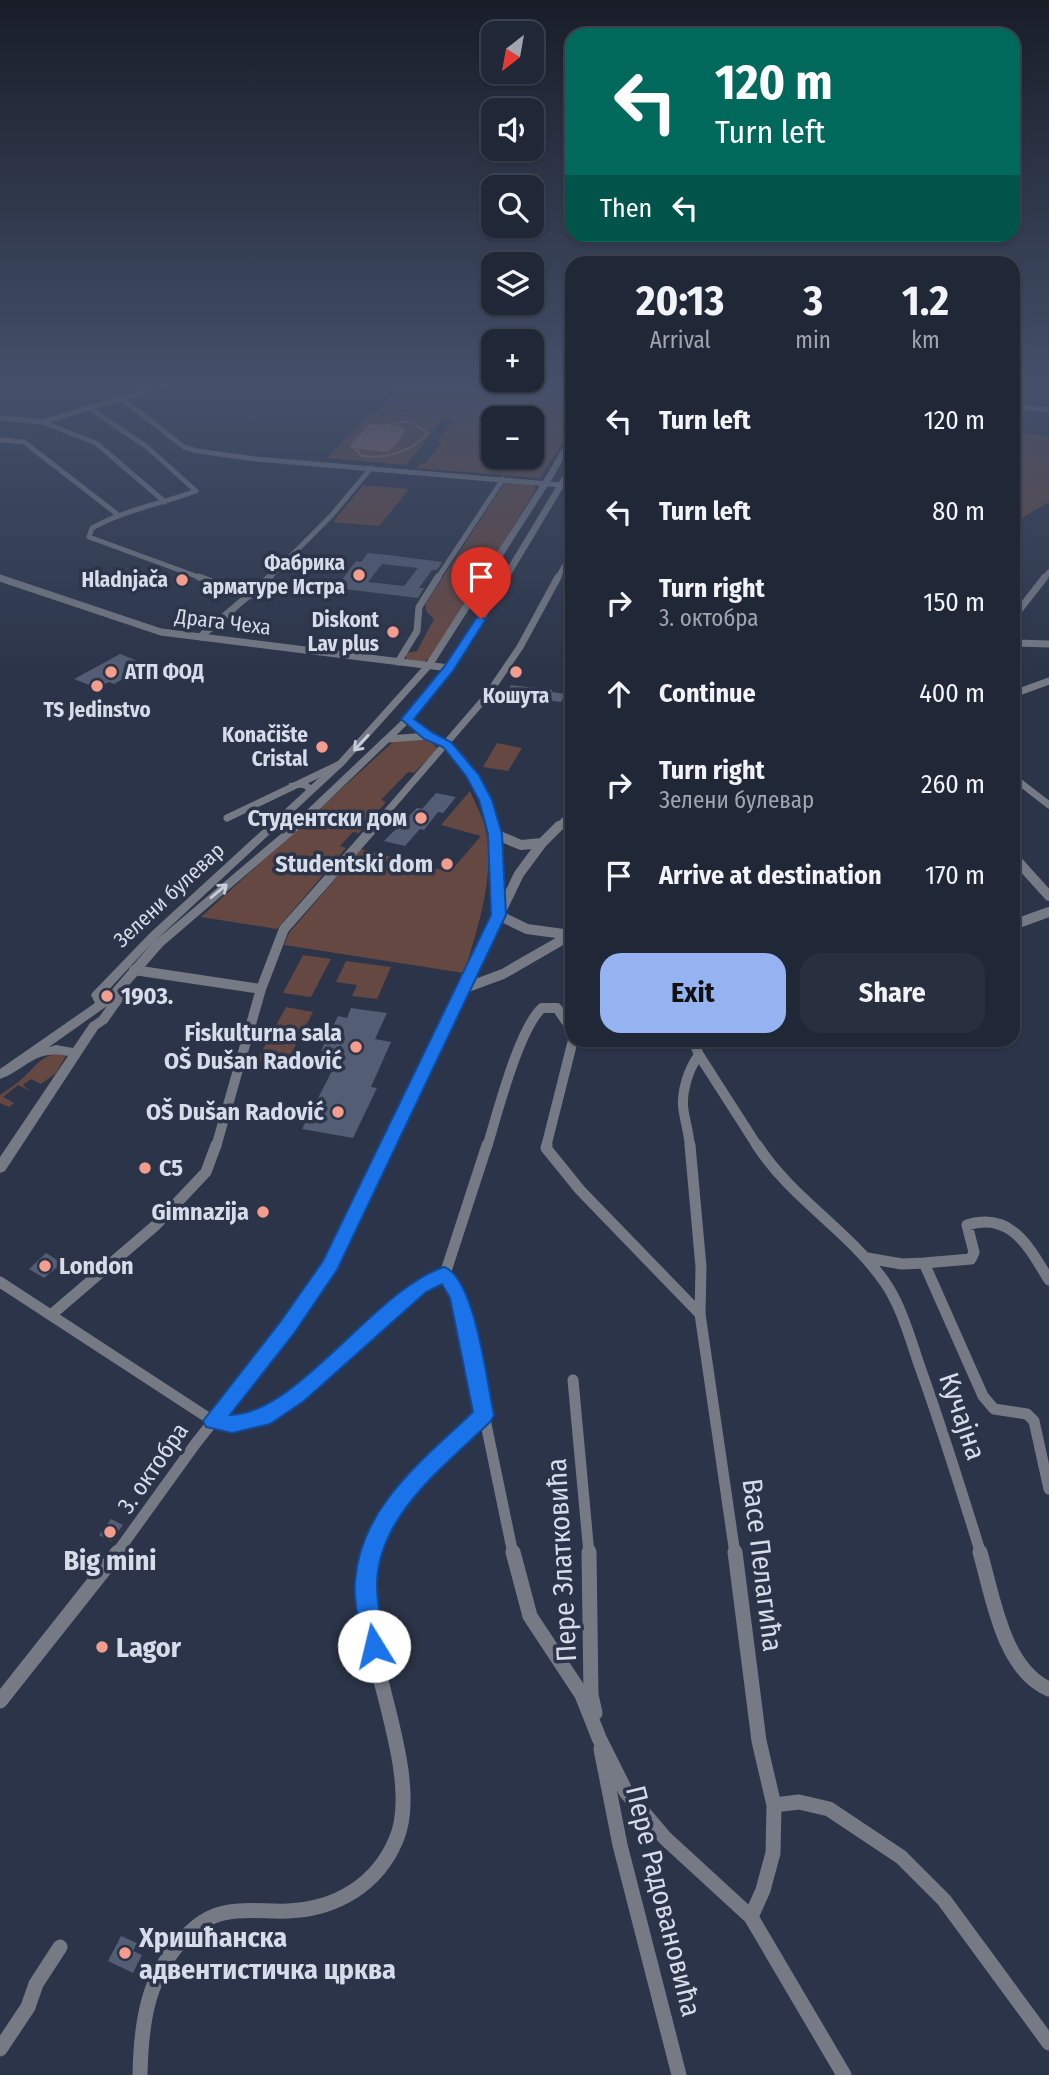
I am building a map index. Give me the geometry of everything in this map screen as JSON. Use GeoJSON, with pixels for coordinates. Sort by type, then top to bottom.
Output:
{"type":"FeatureCollection","features":[{"type":"Feature","properties":{"kind":"street"},"geometry":{"type":"LineString","coordinates":[[74,481],[117,514]]}},
{"type":"Feature","properties":{"kind":"street"},"geometry":{"type":"LineString","coordinates":[[140,481],[165,502]]}},
{"type":"Feature","properties":{"kind":"street"},"geometry":{"type":"LineString","coordinates":[[185,481],[196,491],[117,514],[92,528],[89,537],[249,596]]}},
{"type":"Feature","properties":{"kind":"street"},"geometry":{"type":"LineString","coordinates":[[200,637],[249,596],[319,530],[360,481]]}},
{"type":"Feature","properties":{"kind":"street"},"geometry":{"type":"LineString","coordinates":[[398,662],[418,631],[419,607],[502,481]]}},
{"type":"Feature","properties":{"kind":"street"},"geometry":{"type":"LineString","coordinates":[[527,481],[565,482]]}},
{"type":"Feature","properties":{"kind":"street","name":"Зелени булевар"},"geometry":{"type":"LineString","coordinates":[[0,1168],[94,1026],[103,1020],[107,997],[154,935],[341,764],[429,665],[543,482]]}},
{"type":"Feature","properties":{"kind":"street","name":"Зелени булевар"},"geometry":{"type":"LineString","coordinates":[[107,997],[159,943],[293,829],[408,719],[449,668],[556,494],[565,486]]}},
{"type":"Feature","properties":{"kind":"street"},"geometry":{"type":"LineString","coordinates":[[51,1315],[156,1225],[206,1172],[217,1147],[261,989],[278,939],[290,920],[432,762],[506,670],[565,565]]}},
{"type":"Feature","properties":{"kind":"street"},"geometry":{"type":"LineString","coordinates":[[1020,608],[1049,572]]}},
{"type":"Feature","properties":{"kind":"street","name":"Драга Чеха"},"geometry":{"type":"LineString","coordinates":[[0,578],[144,628],[449,668]]}},
{"type":"Feature","properties":{"kind":"street"},"geometry":{"type":"LineString","coordinates":[[1041,580],[1049,584]]}},
{"type":"Feature","properties":{"kind":"street"},"geometry":{"type":"LineString","coordinates":[[1020,643],[1049,643]]}},
{"type":"Feature","properties":{"kind":"street"},"geometry":{"type":"LineString","coordinates":[[1020,691],[1049,681]]}},
{"type":"Feature","properties":{"kind":"street"},"geometry":{"type":"LineString","coordinates":[[408,719],[428,736],[447,744],[462,762],[485,800],[495,834],[498,915],[527,929],[565,933]]}},
{"type":"Feature","properties":{"kind":"street"},"geometry":{"type":"LineString","coordinates":[[388,739],[428,736]]}},
{"type":"Feature","properties":{"kind":"street"},"geometry":{"type":"LineString","coordinates":[[432,762],[462,762]]}},
{"type":"Feature","properties":{"kind":"street"},"geometry":{"type":"LineString","coordinates":[[227,818],[341,764]]}},
{"type":"Feature","properties":{"kind":"street"},"geometry":{"type":"LineString","coordinates":[[1020,782],[1049,805]]}},
{"type":"Feature","properties":{"kind":"street"},"geometry":{"type":"LineString","coordinates":[[293,785],[306,785],[312,791]]}},
{"type":"Feature","properties":{"kind":"street","name":"3. октобра"},"geometry":{"type":"LineString","coordinates":[[0,1702],[142,1522],[213,1421],[288,1327],[330,1265],[519,874],[542,843],[565,820]]}},
{"type":"Feature","properties":{"kind":"street"},"geometry":{"type":"LineString","coordinates":[[495,834],[522,845],[542,843]]}},
{"type":"Feature","properties":{"kind":"street"},"geometry":{"type":"LineString","coordinates":[[1020,864],[1049,896]]}},
{"type":"Feature","properties":{"kind":"street"},"geometry":{"type":"LineString","coordinates":[[1020,922],[1049,912]]}},
{"type":"Feature","properties":{"kind":"street"},"geometry":{"type":"LineString","coordinates":[[465,988],[510,970],[565,938]]}},
{"type":"Feature","properties":{"kind":"street"},"geometry":{"type":"LineString","coordinates":[[134,970],[261,989]]}},
{"type":"Feature","properties":{"kind":"street"},"geometry":{"type":"LineString","coordinates":[[0,1075],[27,1058],[107,997]]}},
{"type":"Feature","properties":{"kind":"street"},"geometry":{"type":"LineString","coordinates":[[0,1282],[213,1421],[232,1424],[263,1417],[296,1395],[419,1286],[444,1274],[516,1058],[535,1014],[542,1008],[557,1008],[565,1020]]}},
{"type":"Feature","properties":{"kind":"street"},"geometry":{"type":"LineString","coordinates":[[571,1047],[546,1149],[580,1189],[700,1314]]}},
{"type":"Feature","properties":{"kind":"street"},"geometry":{"type":"LineString","coordinates":[[696,1047],[699,1055]]}},
{"type":"Feature","properties":{"kind":"street"},"geometry":{"type":"LineString","coordinates":[[27,1058],[56,1049],[76,1054]]}},
{"type":"Feature","properties":{"kind":"street","name":"Васе Пелагића"},"geometry":{"type":"LineString","coordinates":[[699,1055],[689,1067],[683,1112],[688,1128],[701,1267],[700,1314],[724,1467],[759,1741],[774,1805],[773,1853],[763,1890],[751,1917]]}},
{"type":"Feature","properties":{"kind":"street","name":"Кучајна"},"geometry":{"type":"LineString","coordinates":[[699,1055],[741,1123],[784,1183],[867,1258],[887,1285],[921,1368],[948,1447],[1011,1652],[1027,1676],[1049,1689]]}},
{"type":"Feature","properties":{"kind":"street"},"geometry":{"type":"LineString","coordinates":[[867,1258],[902,1264],[968,1260],[974,1252],[967,1225],[976,1221],[1004,1225],[1027,1242],[1049,1280]]}},
{"type":"Feature","properties":{"kind":"street"},"geometry":{"type":"LineString","coordinates":[[924,1263],[983,1396],[994,1409],[1027,1414],[1034,1421],[1049,1489]]}},
{"type":"Feature","properties":{"kind":"street"},"geometry":{"type":"LineString","coordinates":[[444,1274],[460,1298],[512,1550],[530,1616],[582,1695],[599,1738],[626,1792],[650,1821],[751,1917],[844,2075]]}},
{"type":"Feature","properties":{"kind":"street","name":"Пере Златковића"},"geometry":{"type":"LineString","coordinates":[[573,1380],[589,1555],[591,1695],[599,1738]]}},
{"type":"Feature","properties":{"kind":"street"},"geometry":{"type":"LineString","coordinates":[[140,2075],[143,2019],[150,1989],[178,1943],[205,1918],[227,1912],[288,1911],[323,1906],[361,1889],[387,1858],[397,1838],[403,1791],[392,1724],[381,1686],[370,1627],[365,1583],[372,1549],[382,1522],[405,1492],[484,1415]]}},
{"type":"Feature","properties":{"kind":"street","name":"Пере Радовановића"},"geometry":{"type":"LineString","coordinates":[[599,1738],[620,1845],[679,2075]]}},
{"type":"Feature","properties":{"kind":"street"},"geometry":{"type":"LineString","coordinates":[[774,1805],[799,1802],[829,1809],[901,1857],[944,1900],[1049,2043]]}},
{"type":"Feature","properties":{"kind":"street"},"geometry":{"type":"LineString","coordinates":[[0,2049],[28,2007],[36,1984],[60,1947]]}},
{"type":"Feature","properties":{"kind":"shaded area"},"geometry":{"type":"Polygon","coordinates":[[[1020,481],[1049,481],[1049,502],[1020,521],[1020,481]]]}},
{"type":"Feature","properties":{"kind":"shaded area"},"geometry":{"type":"Polygon","coordinates":[[[505,482],[533,484],[536,489],[435,654],[424,662],[406,659],[406,653],[417,651],[434,619],[426,611],[426,603],[505,482]]]}},
{"type":"Feature","properties":{"kind":"shaded area"},"geometry":{"type":"Polygon","coordinates":[[[363,485],[409,489],[379,526],[333,522],[363,485]]]}},
{"type":"Feature","properties":{"kind":"shaded area"},"geometry":{"type":"Polygon","coordinates":[[[428,739],[438,749],[414,773],[408,772],[381,800],[386,802],[359,833],[353,832],[340,846],[346,848],[277,929],[201,917],[395,740],[428,739]]]}},
{"type":"Feature","properties":{"kind":"shaded area"},"geometry":{"type":"Polygon","coordinates":[[[497,743],[522,748],[508,771],[483,767],[497,743]]]}},
{"type":"Feature","properties":{"kind":"shaded area"},"geometry":{"type":"Polygon","coordinates":[[[470,791],[485,827],[488,863],[484,901],[464,973],[284,945],[289,933],[361,849],[450,872],[481,836],[441,825],[470,791]]]}},
{"type":"Feature","properties":{"kind":"shaded area"},"geometry":{"type":"Polygon","coordinates":[[[303,955],[331,959],[311,997],[283,993],[303,955]]]}},
{"type":"Feature","properties":{"kind":"shaded area"},"geometry":{"type":"Polygon","coordinates":[[[346,961],[391,967],[377,999],[352,996],[357,985],[336,982],[346,961]]]}},
{"type":"Feature","properties":{"kind":"shaded area"},"geometry":{"type":"Polygon","coordinates":[[[286,1007],[313,1012],[285,1066],[256,1062],[286,1007]]]}},
{"type":"Feature","properties":{"kind":"shaded area"},"geometry":{"type":"Polygon","coordinates":[[[68,1052],[56,1073],[41,1084],[31,1079],[23,1085],[30,1091],[18,1085],[3,1097],[14,1103],[9,1107],[0,1103],[0,1095],[43,1059],[68,1052]]]}},
{"type":"Feature","properties":{"kind":"building","name":"Фабрика арматуре Истра"},"geometry":{"type":"Polygon","coordinates":[[[368,553],[442,562],[437,570],[432,570],[419,588],[424,588],[418,598],[336,588],[356,561],[361,562],[368,553]],[[382,564],[368,582],[404,586],[418,568],[382,564]]]}},
{"type":"Feature","properties":{"kind":"building","name":"АТП ФОД"},"geometry":{"type":"Polygon","coordinates":[[[120,654],[148,665],[114,684],[109,682],[97,688],[74,679],[120,654]]]}},
{"type":"Feature","properties":{"kind":"building"},"geometry":{"type":"Polygon","coordinates":[[[511,685],[565,694],[561,702],[505,696],[511,685]]]}},
{"type":"Feature","properties":{"kind":"building","name":"Студентски дом"},"geometry":{"type":"Polygon","coordinates":[[[436,793],[456,797],[443,813],[438,812],[424,830],[420,829],[405,846],[384,841],[417,808],[422,809],[436,793]]]}},
{"type":"Feature","properties":{"kind":"building"},"geometry":{"type":"Polygon","coordinates":[[[351,1008],[387,1013],[375,1039],[391,1042],[371,1087],[377,1088],[353,1138],[302,1129],[334,1067],[321,1064],[327,1052],[321,1051],[338,1016],[347,1018],[351,1008]]]}},
{"type":"Feature","properties":{"kind":"building","name":"London"},"geometry":{"type":"Polygon","coordinates":[[[46,1253],[62,1263],[44,1278],[29,1269],[46,1253]]]}},
{"type":"Feature","properties":{"kind":"building","name":"Big mini"},"geometry":{"type":"Polygon","coordinates":[[[111,1519],[123,1525],[111,1541],[99,1535],[111,1519]]]}},
{"type":"Feature","properties":{"kind":"building","name":"Хришћанска адвентистичка црква"},"geometry":{"type":"Polygon","coordinates":[[[121,1936],[137,1943],[133,1951],[142,1955],[133,1973],[108,1961],[121,1936]]]}},
{"type":"Feature","properties":{"kind":"place","name":"Фабрика арматуре Истра"},"geometry":{"type":"Point","coordinates":[359,575]}},
{"type":"Feature","properties":{"kind":"place","name":"Hladnjača"},"geometry":{"type":"Point","coordinates":[182,580]}},
{"type":"Feature","properties":{"kind":"place","name":"Diskont Lav plus"},"geometry":{"type":"Point","coordinates":[393,632]}},
{"type":"Feature","properties":{"kind":"place","name":"АТП ФОД"},"geometry":{"type":"Point","coordinates":[111,672]}},
{"type":"Feature","properties":{"kind":"place","name":"Кошута"},"geometry":{"type":"Point","coordinates":[516,672]}},
{"type":"Feature","properties":{"kind":"place","name":"TS Jedinstvo"},"geometry":{"type":"Point","coordinates":[97,686]}},
{"type":"Feature","properties":{"kind":"place","name":"Konačište Cristal"},"geometry":{"type":"Point","coordinates":[322,747]}},
{"type":"Feature","properties":{"kind":"place","name":"Студентски дом"},"geometry":{"type":"Point","coordinates":[421,818]}},
{"type":"Feature","properties":{"kind":"place","name":"Studentski dom"},"geometry":{"type":"Point","coordinates":[447,864]}},
{"type":"Feature","properties":{"kind":"place","name":"1903."},"geometry":{"type":"Point","coordinates":[107,996]}},
{"type":"Feature","properties":{"kind":"place","name":"Fiskulturna sala OŠ Dušan Radović"},"geometry":{"type":"Point","coordinates":[356,1047]}},
{"type":"Feature","properties":{"kind":"place","name":"OŠ Dušan Radović"},"geometry":{"type":"Point","coordinates":[338,1112]}},
{"type":"Feature","properties":{"kind":"place","name":"C5"},"geometry":{"type":"Point","coordinates":[145,1168]}},
{"type":"Feature","properties":{"kind":"place","name":"Gimnazija"},"geometry":{"type":"Point","coordinates":[263,1212]}},
{"type":"Feature","properties":{"kind":"place","name":"London"},"geometry":{"type":"Point","coordinates":[45,1266]}},
{"type":"Feature","properties":{"kind":"place","name":"Big mini"},"geometry":{"type":"Point","coordinates":[110,1532]}},
{"type":"Feature","properties":{"kind":"place","name":"Lagor"},"geometry":{"type":"Point","coordinates":[102,1647]}},
{"type":"Feature","properties":{"kind":"place","name":"Хришћанска адвентистичка црква"},"geometry":{"type":"Point","coordinates":[125,1953]}},
{"type":"Feature","properties":{"kind":"route"},"geometry":{"type":"LineString","coordinates":[[374,1646],[365,1583],[372,1549],[382,1522],[417,1479],[484,1415],[460,1298],[453,1285],[444,1274],[419,1286],[296,1395],[263,1417],[246,1423],[222,1424],[213,1421],[288,1327],[330,1265],[481,956],[498,915],[495,834],[485,800],[472,775],[447,744],[428,736],[408,719],[449,668],[481,619]]}}]}
